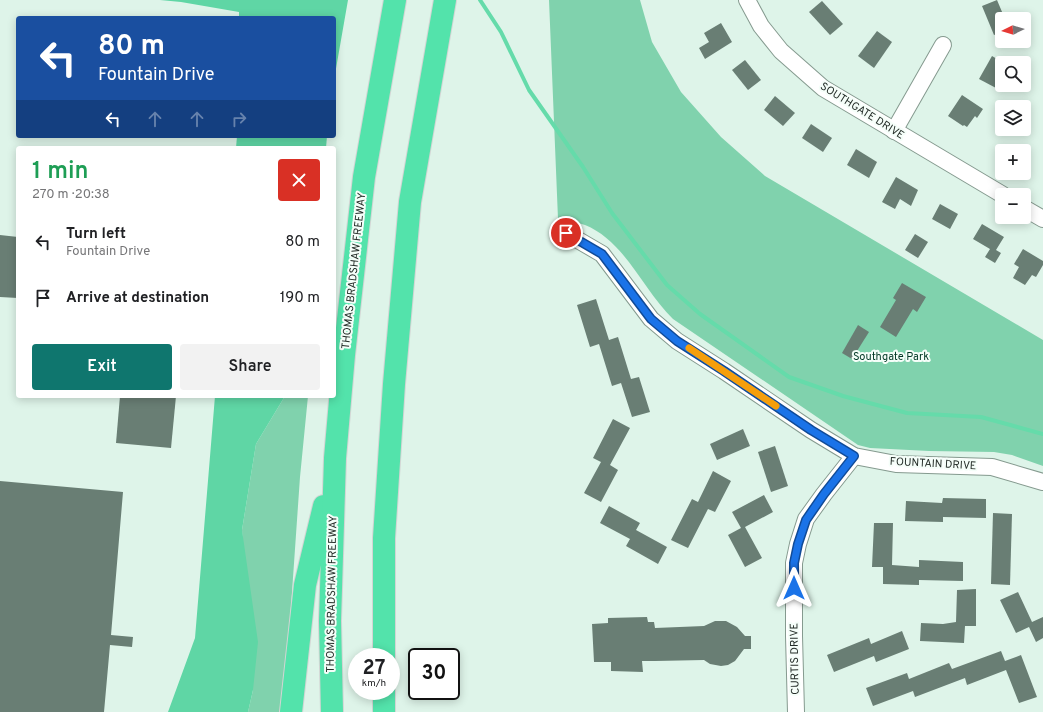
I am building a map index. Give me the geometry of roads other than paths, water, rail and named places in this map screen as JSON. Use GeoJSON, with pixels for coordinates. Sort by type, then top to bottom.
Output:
{"type":"FeatureCollection","features":[{"type":"Feature","properties":{"kind":"highway","name":"THOMAS BRADSHAW FREEWAY"},"geometry":{"type":"LineString","coordinates":[[332,712],[330,621],[335,458],[344,355],[364,176],[395,0]]}},
{"type":"Feature","properties":{"kind":"highway"},"geometry":{"type":"LineString","coordinates":[[384,648],[384,538],[394,384],[410,202],[445,0]]}},
{"type":"Feature","properties":{"kind":"highway"},"geometry":{"type":"LineString","coordinates":[[290,712],[305,585],[335,458]]}},
{"type":"Feature","properties":{"kind":"highway"},"geometry":{"type":"LineString","coordinates":[[384,700],[384,712]]}},
{"type":"Feature","properties":{"kind":"street","name":"SOUTHGATE DRIVE"},"geometry":{"type":"LineString","coordinates":[[746,0],[761,26],[781,51],[823,88],[995,190]]}},
{"type":"Feature","properties":{"kind":"street"},"geometry":{"type":"LineString","coordinates":[[894,131],[943,45]]}},
{"type":"Feature","properties":{"kind":"street"},"geometry":{"type":"LineString","coordinates":[[1031,212],[1043,219]]}},
{"type":"Feature","properties":{"kind":"street","name":"FOUNTAIN DRIVE"},"geometry":{"type":"LineString","coordinates":[[566,233],[602,254],[651,319],[677,341],[811,430],[854,456],[896,464],[992,468],[1043,482]]}},
{"type":"Feature","properties":{"kind":"street","name":"CURTIS DRIVE"},"geometry":{"type":"LineString","coordinates":[[796,712],[794,563],[798,544],[806,520],[854,456]]}},
{"type":"Feature","properties":{"kind":"waterway"},"geometry":{"type":"LineString","coordinates":[[480,0],[501,32],[529,90],[583,167],[612,213],[667,285],[700,314],[789,377],[843,396],[907,413],[981,417],[1043,434]]}},
{"type":"Feature","properties":{"kind":"park label","name":"Southgate Park"},"geometry":{"type":"Point","coordinates":[891,357]}}]}
